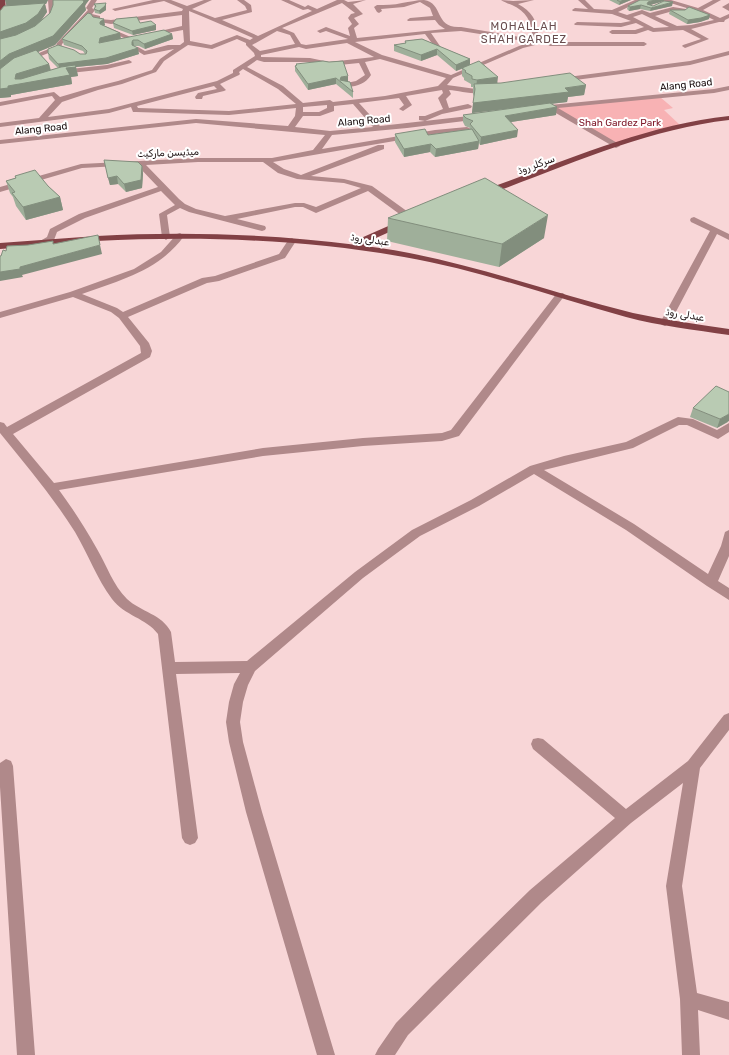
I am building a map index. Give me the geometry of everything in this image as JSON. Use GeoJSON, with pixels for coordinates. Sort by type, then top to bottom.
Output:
{"type":"FeatureCollection","features":[{"type":"Feature","properties":{"kind":"main road"},"geometry":{"type":"LineString","coordinates":[[0,18],[3,11],[2,0]]}},
{"type":"Feature","properties":{"kind":"main road","name":"سرکلر روڈ"},"geometry":{"type":"LineString","coordinates":[[473,197],[616,146],[677,127],[712,119],[729,118]]}},
{"type":"Feature","properties":{"kind":"main road"},"geometry":{"type":"LineString","coordinates":[[359,248],[361,242],[368,237],[415,218]]}},
{"type":"Feature","properties":{"kind":"main road","name":"عبدلی روڈ"},"geometry":{"type":"LineString","coordinates":[[0,246],[109,238],[180,236],[292,241],[359,248],[404,254],[452,264],[665,323],[729,332]]}},
{"type":"Feature","properties":{"kind":"street"},"geometry":{"type":"LineString","coordinates":[[113,2],[134,0]]}},
{"type":"Feature","properties":{"kind":"street"},"geometry":{"type":"LineString","coordinates":[[115,9],[164,0],[186,11],[223,22],[258,38]]}},
{"type":"Feature","properties":{"kind":"street"},"geometry":{"type":"LineString","coordinates":[[98,17],[96,20],[111,22],[122,21],[186,11],[209,0]]}},
{"type":"Feature","properties":{"kind":"street"},"geometry":{"type":"LineString","coordinates":[[214,20],[250,11],[247,4],[240,0]]}},
{"type":"Feature","properties":{"kind":"street"},"geometry":{"type":"LineString","coordinates":[[284,0],[305,9],[308,7],[317,11]]}},
{"type":"Feature","properties":{"kind":"street"},"geometry":{"type":"LineString","coordinates":[[250,43],[317,11],[343,2],[363,0]]}},
{"type":"Feature","properties":{"kind":"street"},"geometry":{"type":"LineString","coordinates":[[381,0],[388,6]]}},
{"type":"Feature","properties":{"kind":"street"},"geometry":{"type":"LineString","coordinates":[[379,11],[377,7],[404,5],[420,0],[433,7],[441,24],[452,30]]}},
{"type":"Feature","properties":{"kind":"street"},"geometry":{"type":"LineString","coordinates":[[504,0],[514,3],[526,10],[534,21],[536,41]]}},
{"type":"Feature","properties":{"kind":"street"},"geometry":{"type":"LineString","coordinates":[[514,3],[521,0],[531,0]]}},
{"type":"Feature","properties":{"kind":"street"},"geometry":{"type":"LineString","coordinates":[[582,0],[589,6],[590,20]]}},
{"type":"Feature","properties":{"kind":"street"},"geometry":{"type":"LineString","coordinates":[[613,12],[636,0]]}},
{"type":"Feature","properties":{"kind":"street"},"geometry":{"type":"LineString","coordinates":[[650,15],[672,9],[695,9],[718,0]]}},
{"type":"Feature","properties":{"kind":"street"},"geometry":{"type":"LineString","coordinates":[[663,1],[695,9],[729,24]]}},
{"type":"Feature","properties":{"kind":"street"},"geometry":{"type":"LineString","coordinates":[[0,76],[14,65],[43,57],[61,48],[59,44],[92,10],[89,8],[92,2],[102,4]]}},
{"type":"Feature","properties":{"kind":"street"},"geometry":{"type":"LineString","coordinates":[[343,2],[360,14],[353,15],[351,18],[356,24],[351,28],[352,40]]}},
{"type":"Feature","properties":{"kind":"street"},"geometry":{"type":"LineString","coordinates":[[43,26],[49,19],[52,4]]}},
{"type":"Feature","properties":{"kind":"street"},"geometry":{"type":"LineString","coordinates":[[235,7],[247,4]]}},
{"type":"Feature","properties":{"kind":"street"},"geometry":{"type":"LineString","coordinates":[[404,5],[412,9]]}},
{"type":"Feature","properties":{"kind":"street"},"geometry":{"type":"LineString","coordinates":[[729,5],[725,7],[729,9]]}},
{"type":"Feature","properties":{"kind":"street"},"geometry":{"type":"LineString","coordinates":[[575,10],[613,12],[637,21],[653,30],[685,28],[720,20],[729,16]]}},
{"type":"Feature","properties":{"kind":"street"},"geometry":{"type":"LineString","coordinates":[[3,11],[10,11]]}},
{"type":"Feature","properties":{"kind":"street"},"geometry":{"type":"LineString","coordinates":[[42,119],[52,106],[59,100],[96,88],[120,83],[154,71],[162,60],[184,45],[186,27],[184,16],[186,11]]}},
{"type":"Feature","properties":{"kind":"street"},"geometry":{"type":"LineString","coordinates":[[98,17],[104,12]]}},
{"type":"Feature","properties":{"kind":"street"},"geometry":{"type":"LineString","coordinates":[[627,18],[642,12],[677,29]]}},
{"type":"Feature","properties":{"kind":"street"},"geometry":{"type":"LineString","coordinates":[[87,15],[98,17]]}},
{"type":"Feature","properties":{"kind":"street"},"geometry":{"type":"LineString","coordinates":[[410,20],[437,18]]}},
{"type":"Feature","properties":{"kind":"street"},"geometry":{"type":"LineString","coordinates":[[122,21],[105,28],[132,39]]}},
{"type":"Feature","properties":{"kind":"street"},"geometry":{"type":"LineString","coordinates":[[577,24],[621,25],[637,21]]}},
{"type":"Feature","properties":{"kind":"street"},"geometry":{"type":"LineString","coordinates":[[117,42],[186,27]]}},
{"type":"Feature","properties":{"kind":"street"},"geometry":{"type":"LineString","coordinates":[[612,32],[636,32],[648,28]]}},
{"type":"Feature","properties":{"kind":"street"},"geometry":{"type":"LineString","coordinates":[[685,28],[706,39],[685,46]]}},
{"type":"Feature","properties":{"kind":"street"},"geometry":{"type":"LineString","coordinates":[[278,29],[292,34],[299,45]]}},
{"type":"Feature","properties":{"kind":"street"},"geometry":{"type":"LineString","coordinates":[[320,31],[326,29],[352,40],[380,57]]}},
{"type":"Feature","properties":{"kind":"street"},"geometry":{"type":"LineString","coordinates":[[0,125],[89,114],[133,105],[215,83],[237,74],[236,70],[243,67],[257,56],[299,45],[306,47],[352,40],[452,30],[479,31],[536,41],[547,41],[550,44],[644,44]]}},
{"type":"Feature","properties":{"kind":"street"},"geometry":{"type":"LineString","coordinates":[[427,32],[439,49]]}},
{"type":"Feature","properties":{"kind":"street"},"geometry":{"type":"LineString","coordinates":[[627,32],[630,44]]}},
{"type":"Feature","properties":{"kind":"street"},"geometry":{"type":"LineString","coordinates":[[136,48],[144,53],[184,45],[200,44],[212,47],[237,37],[250,43],[273,42],[286,48]]}},
{"type":"Feature","properties":{"kind":"street"},"geometry":{"type":"LineString","coordinates":[[442,88],[451,77],[536,41]]}},
{"type":"Feature","properties":{"kind":"street"},"geometry":{"type":"LineString","coordinates":[[250,43],[257,56],[264,60],[310,60],[329,64],[361,61],[380,57],[388,58],[451,77]]}},
{"type":"Feature","properties":{"kind":"street"},"geometry":{"type":"LineString","coordinates":[[325,44],[327,52]]}},
{"type":"Feature","properties":{"kind":"street"},"geometry":{"type":"LineString","coordinates":[[550,81],[690,63],[729,53]]}},
{"type":"Feature","properties":{"kind":"street"},"geometry":{"type":"LineString","coordinates":[[322,62],[329,59]]}},
{"type":"Feature","properties":{"kind":"street"},"geometry":{"type":"LineString","coordinates":[[344,85],[359,83],[365,80],[368,75],[361,61]]}},
{"type":"Feature","properties":{"kind":"street"},"geometry":{"type":"LineString","coordinates":[[55,73],[114,66],[129,62]]}},
{"type":"Feature","properties":{"kind":"street"},"geometry":{"type":"LineString","coordinates":[[243,67],[286,91],[300,104],[299,114],[290,130]]}},
{"type":"Feature","properties":{"kind":"street"},"geometry":{"type":"LineString","coordinates":[[199,97],[200,94],[222,90],[215,83]]}},
{"type":"Feature","properties":{"kind":"street"},"geometry":{"type":"LineString","coordinates":[[442,88],[447,94],[442,98],[447,111]]}},
{"type":"Feature","properties":{"kind":"street"},"geometry":{"type":"LineString","coordinates":[[133,105],[136,110],[141,111],[229,113],[300,104],[355,102],[442,88],[469,90],[500,89]]}},
{"type":"Feature","properties":{"kind":"street","name":"Alang Road"},"geometry":{"type":"LineString","coordinates":[[534,109],[714,91],[729,88]]}},
{"type":"Feature","properties":{"kind":"street"},"geometry":{"type":"LineString","coordinates":[[469,90],[468,108],[475,117]]}},
{"type":"Feature","properties":{"kind":"street"},"geometry":{"type":"LineString","coordinates":[[0,104],[54,94],[59,100]]}},
{"type":"Feature","properties":{"kind":"street"},"geometry":{"type":"LineString","coordinates":[[401,95],[408,105],[403,109]]}},
{"type":"Feature","properties":{"kind":"street"},"geometry":{"type":"LineString","coordinates":[[355,102],[366,116],[383,129],[422,118],[425,119],[447,111],[468,106]]}},
{"type":"Feature","properties":{"kind":"street"},"geometry":{"type":"LineString","coordinates":[[299,114],[312,115],[329,111],[331,109],[330,104]]}},
{"type":"Feature","properties":{"kind":"street"},"geometry":{"type":"LineString","coordinates":[[552,108],[616,146]]}},
{"type":"Feature","properties":{"kind":"street"},"geometry":{"type":"LineString","coordinates":[[174,123],[180,111]]}},
{"type":"Feature","properties":{"kind":"street"},"geometry":{"type":"LineString","coordinates":[[312,115],[317,121],[313,132]]}},
{"type":"Feature","properties":{"kind":"street","name":"Alang Road"},"geometry":{"type":"LineString","coordinates":[[0,142],[174,123],[218,122],[330,133],[383,129],[489,115]]}},
{"type":"Feature","properties":{"kind":"street","name":"میڈیسن مارکیٹ"},"geometry":{"type":"LineString","coordinates":[[0,190],[81,166],[289,158],[435,132],[468,129]]}},
{"type":"Feature","properties":{"kind":"street"},"geometry":{"type":"LineString","coordinates":[[316,152],[330,133]]}},
{"type":"Feature","properties":{"kind":"street"},"geometry":{"type":"LineString","coordinates":[[300,177],[381,147]]}},
{"type":"Feature","properties":{"kind":"street"},"geometry":{"type":"LineString","coordinates":[[265,160],[281,171],[300,177],[344,181],[369,188],[415,218]]}},
{"type":"Feature","properties":{"kind":"street"},"geometry":{"type":"LineString","coordinates":[[139,163],[146,168],[162,188],[181,205],[195,212],[226,218],[262,228]]}},
{"type":"Feature","properties":{"kind":"street"},"geometry":{"type":"LineString","coordinates":[[39,244],[51,238],[53,231],[82,216],[162,188]]}},
{"type":"Feature","properties":{"kind":"street"},"geometry":{"type":"LineString","coordinates":[[226,218],[295,205],[304,205],[316,210],[369,188]]}},
{"type":"Feature","properties":{"kind":"street"},"geometry":{"type":"LineString","coordinates":[[166,237],[163,214],[181,205]]}},
{"type":"Feature","properties":{"kind":"street"},"geometry":{"type":"LineString","coordinates":[[694,220],[729,237]]}},
{"type":"Feature","properties":{"kind":"street"},"geometry":{"type":"LineString","coordinates":[[665,323],[715,230]]}},
{"type":"Feature","properties":{"kind":"street"},"geometry":{"type":"LineString","coordinates":[[0,315],[73,294],[137,271],[164,254],[180,236]]}},
{"type":"Feature","properties":{"kind":"street"},"geometry":{"type":"LineString","coordinates":[[122,316],[205,280],[216,279],[282,256],[292,241]]}},
{"type":"Feature","properties":{"kind":"street"},"geometry":{"type":"LineString","coordinates":[[73,294],[114,310],[122,316],[145,345],[146,355],[3,429],[52,487],[89,545],[113,590],[123,603],[135,613],[160,626],[164,632],[190,838]]}},
{"type":"Feature","properties":{"kind":"street"},"geometry":{"type":"LineString","coordinates":[[52,487],[263,452],[363,442],[442,437],[455,433],[479,404],[560,295]]}},
{"type":"Feature","properties":{"kind":"street"},"geometry":{"type":"LineString","coordinates":[[326,1055],[254,812],[236,742],[233,722],[236,702],[241,684],[250,667],[359,574],[416,533],[475,503],[534,469],[564,460],[629,445],[678,421],[689,422],[718,435],[729,426]]}},
{"type":"Feature","properties":{"kind":"street"},"geometry":{"type":"LineString","coordinates":[[534,469],[630,526],[729,595]]}},
{"type":"Feature","properties":{"kind":"street"},"geometry":{"type":"LineString","coordinates":[[711,583],[727,546],[729,535]]}},
{"type":"Feature","properties":{"kind":"street"},"geometry":{"type":"LineString","coordinates":[[168,668],[250,667]]}},
{"type":"Feature","properties":{"kind":"street"},"geometry":{"type":"LineString","coordinates":[[384,1055],[402,1029],[536,896],[626,818],[693,766],[729,719]]}},
{"type":"Feature","properties":{"kind":"street"},"geometry":{"type":"LineString","coordinates":[[538,744],[626,818]]}},
{"type":"Feature","properties":{"kind":"street"},"geometry":{"type":"LineString","coordinates":[[6,766],[26,1055]]}},
{"type":"Feature","properties":{"kind":"street"},"geometry":{"type":"LineString","coordinates":[[691,1055],[689,999],[674,886],[693,766]]}},
{"type":"Feature","properties":{"kind":"street"},"geometry":{"type":"LineString","coordinates":[[689,999],[729,1011]]}},
{"type":"Feature","properties":{"kind":"green space","name":"Shah Gardez Park"},"geometry":{"type":"Polygon","coordinates":[[[660,97],[673,108],[664,110],[681,126],[616,146],[552,108],[660,97]]]}},
{"type":"Feature","properties":{"kind":"building"},"geometry":{"type":"Polygon","coordinates":[[[53,0],[83,0],[84,2],[53,36],[9,54],[0,61],[0,39],[16,35],[35,26],[50,13],[53,0]]]}},
{"type":"Feature","properties":{"kind":"building"},"geometry":{"type":"Polygon","coordinates":[[[640,0],[655,0],[648,2],[647,4],[653,6],[664,1],[673,2],[651,8],[641,5],[628,6],[640,0]]]}},
{"type":"Feature","properties":{"kind":"building"},"geometry":{"type":"Polygon","coordinates":[[[45,3],[38,14],[26,23],[0,32],[0,11],[4,6],[45,3]]]}},
{"type":"Feature","properties":{"kind":"building"},"geometry":{"type":"Polygon","coordinates":[[[106,3],[105,6],[99,11],[94,9],[96,6],[94,4],[106,3]]]}},
{"type":"Feature","properties":{"kind":"building"},"geometry":{"type":"Polygon","coordinates":[[[689,7],[710,15],[688,20],[670,10],[685,10],[689,7]]]}},
{"type":"Feature","properties":{"kind":"building"},"geometry":{"type":"Polygon","coordinates":[[[88,13],[93,17],[104,19],[100,22],[100,24],[120,33],[100,38],[99,43],[164,30],[172,34],[144,44],[138,40],[133,40],[132,45],[138,48],[106,58],[58,64],[48,53],[48,49],[58,45],[74,50],[80,54],[86,54],[87,51],[82,46],[62,39],[88,13]]]}},
{"type":"Feature","properties":{"kind":"building"},"geometry":{"type":"Polygon","coordinates":[[[137,17],[140,23],[151,21],[156,25],[132,31],[113,23],[116,19],[137,17]]]}},
{"type":"Feature","properties":{"kind":"building"},"geometry":{"type":"Polygon","coordinates":[[[422,39],[470,59],[456,65],[437,49],[421,55],[394,45],[406,43],[405,41],[422,39]]]}},
{"type":"Feature","properties":{"kind":"building"},"geometry":{"type":"Polygon","coordinates":[[[36,50],[49,64],[16,74],[15,79],[21,79],[61,67],[75,65],[76,67],[66,68],[70,75],[8,86],[8,88],[0,89],[0,69],[14,58],[36,50]]]}},
{"type":"Feature","properties":{"kind":"building"},"geometry":{"type":"Polygon","coordinates":[[[323,61],[343,61],[348,76],[341,77],[340,80],[350,82],[353,92],[336,78],[308,84],[295,66],[297,65],[296,64],[323,61]]]}},
{"type":"Feature","properties":{"kind":"building"},"geometry":{"type":"Polygon","coordinates":[[[479,61],[498,77],[477,80],[472,79],[472,76],[465,72],[466,71],[462,68],[479,61]]]}},
{"type":"Feature","properties":{"kind":"building"},"geometry":{"type":"Polygon","coordinates":[[[570,73],[586,85],[565,88],[569,92],[473,103],[475,89],[474,84],[501,83],[570,73]]]}},
{"type":"Feature","properties":{"kind":"building"},"geometry":{"type":"Polygon","coordinates":[[[550,103],[557,107],[505,116],[518,130],[481,137],[470,124],[473,121],[463,115],[550,103]]]}},
{"type":"Feature","properties":{"kind":"building"},"geometry":{"type":"Polygon","coordinates":[[[425,129],[428,135],[472,129],[479,141],[436,149],[431,144],[404,149],[395,134],[425,129]]]}},
{"type":"Feature","properties":{"kind":"building"},"geometry":{"type":"Polygon","coordinates":[[[104,160],[138,162],[142,166],[141,180],[124,184],[117,176],[108,178],[104,160]]]}},
{"type":"Feature","properties":{"kind":"building"},"geometry":{"type":"Polygon","coordinates":[[[35,170],[48,186],[60,197],[23,207],[12,193],[15,192],[6,181],[16,178],[15,176],[35,170]]]}},
{"type":"Feature","properties":{"kind":"building"},"geometry":{"type":"Polygon","coordinates":[[[485,178],[548,215],[502,244],[388,218],[485,178]]]}},
{"type":"Feature","properties":{"kind":"building"},"geometry":{"type":"Polygon","coordinates":[[[98,235],[100,245],[20,267],[20,269],[0,272],[0,256],[3,250],[6,251],[7,246],[28,245],[53,241],[53,244],[98,235]]]}},
{"type":"Feature","properties":{"kind":"building"},"geometry":{"type":"Polygon","coordinates":[[[716,386],[729,392],[729,414],[720,419],[693,408],[716,386]]]}},
{"type":"Feature","properties":{"kind":"district","name":"MOHALLAH SHAH GARDEZ"},"geometry":{"type":"Point","coordinates":[524,32]}}]}
